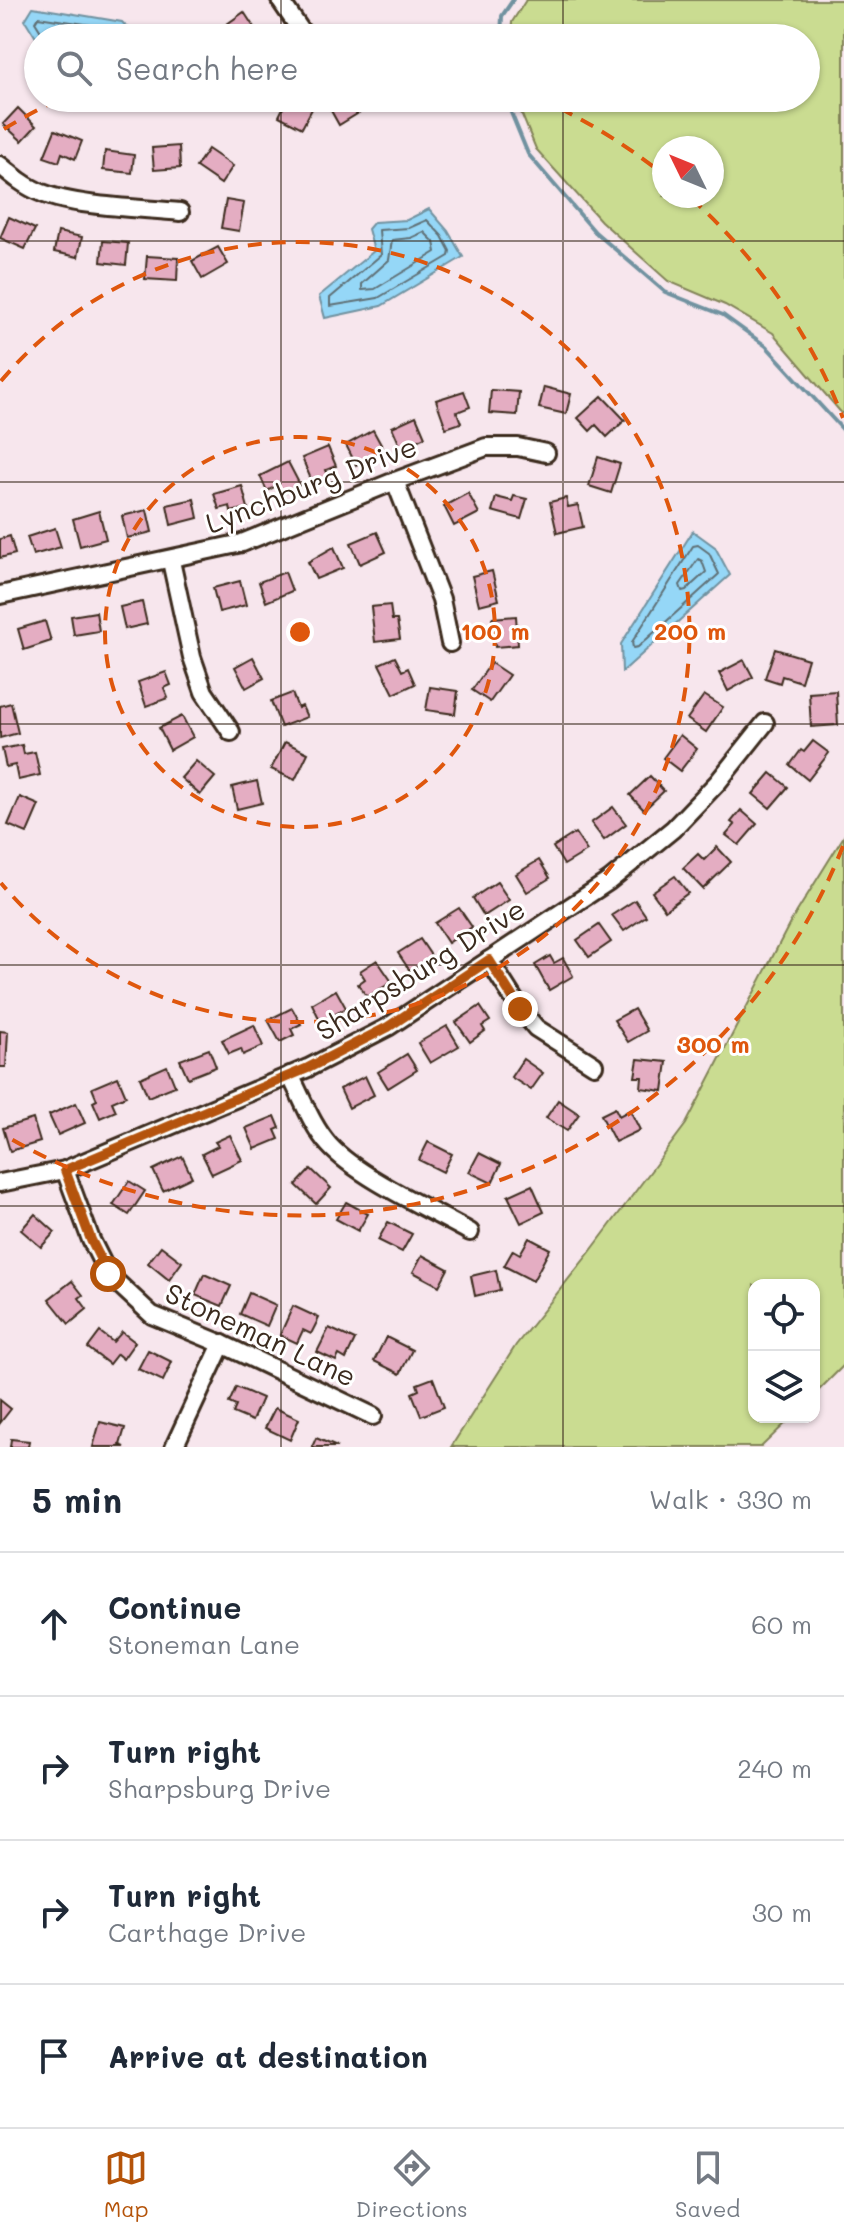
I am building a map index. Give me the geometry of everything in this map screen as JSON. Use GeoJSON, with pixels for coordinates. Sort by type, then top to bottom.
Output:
{"type":"FeatureCollection","features":[{"type":"Feature","properties":{"kind":"street"},"geometry":{"type":"LineString","coordinates":[[280,0],[296,24]]}},
{"type":"Feature","properties":{"kind":"street"},"geometry":{"type":"LineString","coordinates":[[0,165],[17,180],[41,193],[64,200],[180,212]]}},
{"type":"Feature","properties":{"kind":"street","name":"Lynchburg Drive"},"geometry":{"type":"LineString","coordinates":[[0,595],[171,561],[242,543],[486,447],[518,447],[546,453]]}},
{"type":"Feature","properties":{"kind":"street"},"geometry":{"type":"LineString","coordinates":[[395,481],[441,599],[450,643]]}},
{"type":"Feature","properties":{"kind":"street"},"geometry":{"type":"LineString","coordinates":[[171,561],[192,657],[204,692],[231,732]]}},
{"type":"Feature","properties":{"kind":"street","name":"Sharpsburg Drive"},"geometry":{"type":"LineString","coordinates":[[0,1183],[65,1170],[290,1075],[388,1027],[609,881],[673,829],[718,782],[765,723]]}},
{"type":"Feature","properties":{"kind":"street"},"geometry":{"type":"LineString","coordinates":[[489,960],[536,1028],[594,1065]]}},
{"type":"Feature","properties":{"kind":"street"},"geometry":{"type":"LineString","coordinates":[[290,1075],[329,1145],[351,1164],[470,1232]]}},
{"type":"Feature","properties":{"kind":"street","name":"Stoneman Lane"},"geometry":{"type":"LineString","coordinates":[[65,1170],[91,1240],[108,1274],[152,1315],[222,1344],[373,1416]]}},
{"type":"Feature","properties":{"kind":"street"},"geometry":{"type":"LineString","coordinates":[[174,1447],[222,1344]]}},
{"type":"Feature","properties":{"kind":"green space"},"geometry":{"type":"Polygon","coordinates":[[[526,0],[844,0],[844,416],[773,333],[725,305],[668,281],[601,221],[536,149],[521,112],[820,112],[820,24],[512,24],[526,0]]]}},
{"type":"Feature","properties":{"kind":"green space"},"geometry":{"type":"Polygon","coordinates":[[[844,836],[844,1365],[820,1389],[820,1279],[748,1279],[748,1423],[786,1423],[761,1447],[451,1447],[516,1345],[686,1124],[790,923],[844,836]]]}},
{"type":"Feature","properties":{"kind":"water"},"geometry":{"type":"Polygon","coordinates":[[[33,7],[124,24],[27,24],[25,20],[33,7]]]}},
{"type":"Feature","properties":{"kind":"water"},"geometry":{"type":"Polygon","coordinates":[[[429,209],[448,231],[463,257],[381,306],[325,318],[319,296],[374,251],[368,229],[374,222],[407,220],[429,209]]]}},
{"type":"Feature","properties":{"kind":"water"},"geometry":{"type":"Polygon","coordinates":[[[693,531],[715,547],[730,575],[622,672],[621,644],[693,531]]]}},
{"type":"Feature","properties":{"kind":"building"},"geometry":{"type":"Polygon","coordinates":[[[244,12],[252,24],[227,24],[244,12]]]}},
{"type":"Feature","properties":{"kind":"building"},"geometry":{"type":"Polygon","coordinates":[[[18,108],[36,126],[22,141],[3,124],[18,108]]]}},
{"type":"Feature","properties":{"kind":"building"},"geometry":{"type":"Polygon","coordinates":[[[281,112],[310,112],[302,128],[279,116],[281,112]]]}},
{"type":"Feature","properties":{"kind":"building"},"geometry":{"type":"Polygon","coordinates":[[[332,112],[360,112],[339,125],[332,112]]]}},
{"type":"Feature","properties":{"kind":"building"},"geometry":{"type":"Polygon","coordinates":[[[55,130],[82,141],[75,159],[62,153],[59,162],[44,157],[55,130]]]}},
{"type":"Feature","properties":{"kind":"building"},"geometry":{"type":"Polygon","coordinates":[[[179,146],[180,168],[154,170],[152,148],[179,146]]]}},
{"type":"Feature","properties":{"kind":"building"},"geometry":{"type":"Polygon","coordinates":[[[208,149],[233,166],[221,184],[196,167],[208,149]]]}},
{"type":"Feature","properties":{"kind":"building"},"geometry":{"type":"Polygon","coordinates":[[[105,151],[134,155],[132,173],[103,170],[105,151]]]}},
{"type":"Feature","properties":{"kind":"building"},"geometry":{"type":"Polygon","coordinates":[[[226,200],[244,203],[239,231],[221,228],[226,200]]]}},
{"type":"Feature","properties":{"kind":"building"},"geometry":{"type":"Polygon","coordinates":[[[9,217],[35,229],[25,249],[0,238],[9,217]]]}},
{"type":"Feature","properties":{"kind":"building"},"geometry":{"type":"Polygon","coordinates":[[[58,232],[82,237],[78,257],[54,252],[58,232]]]}},
{"type":"Feature","properties":{"kind":"building"},"geometry":{"type":"Polygon","coordinates":[[[103,241],[128,243],[126,265],[101,262],[103,241]]]}},
{"type":"Feature","properties":{"kind":"building"},"geometry":{"type":"Polygon","coordinates":[[[218,247],[228,264],[202,279],[192,261],[218,247]]]}},
{"type":"Feature","properties":{"kind":"building"},"geometry":{"type":"Polygon","coordinates":[[[147,256],[178,258],[177,281],[145,279],[147,256]]]}},
{"type":"Feature","properties":{"kind":"building"},"geometry":{"type":"Polygon","coordinates":[[[544,387],[571,394],[566,414],[539,408],[544,387]]]}},
{"type":"Feature","properties":{"kind":"building"},"geometry":{"type":"Polygon","coordinates":[[[491,390],[519,392],[517,415],[489,413],[491,390]]]}},
{"type":"Feature","properties":{"kind":"building"},"geometry":{"type":"Polygon","coordinates":[[[464,391],[470,407],[457,412],[461,423],[446,428],[436,400],[464,391]]]}},
{"type":"Feature","properties":{"kind":"building"},"geometry":{"type":"Polygon","coordinates":[[[602,396],[625,420],[607,437],[596,425],[590,431],[578,418],[602,396]]]}},
{"type":"Feature","properties":{"kind":"building"},"geometry":{"type":"Polygon","coordinates":[[[416,416],[425,437],[401,448],[392,427],[416,416]]]}},
{"type":"Feature","properties":{"kind":"building"},"geometry":{"type":"Polygon","coordinates":[[[373,430],[384,450],[356,465],[346,445],[373,430]]]}},
{"type":"Feature","properties":{"kind":"building"},"geometry":{"type":"Polygon","coordinates":[[[328,447],[336,466],[326,470],[329,477],[313,484],[302,458],[328,447]]]}},
{"type":"Feature","properties":{"kind":"building"},"geometry":{"type":"Polygon","coordinates":[[[598,457],[620,464],[611,493],[589,486],[598,457]]]}},
{"type":"Feature","properties":{"kind":"building"},"geometry":{"type":"Polygon","coordinates":[[[288,462],[300,485],[280,495],[276,486],[267,491],[260,476],[288,462]]]}},
{"type":"Feature","properties":{"kind":"building"},"geometry":{"type":"Polygon","coordinates":[[[242,486],[248,508],[231,512],[230,506],[219,509],[214,494],[242,486]]]}},
{"type":"Feature","properties":{"kind":"building"},"geometry":{"type":"Polygon","coordinates":[[[468,493],[479,513],[454,526],[444,506],[468,493]]]}},
{"type":"Feature","properties":{"kind":"building"},"geometry":{"type":"Polygon","coordinates":[[[514,496],[527,499],[521,519],[492,511],[496,497],[512,501],[514,496]]]}},
{"type":"Feature","properties":{"kind":"building"},"geometry":{"type":"Polygon","coordinates":[[[566,498],[568,507],[578,505],[583,527],[557,533],[550,502],[566,498]]]}},
{"type":"Feature","properties":{"kind":"building"},"geometry":{"type":"Polygon","coordinates":[[[194,499],[198,518],[171,525],[167,505],[194,499]]]}},
{"type":"Feature","properties":{"kind":"building"},"geometry":{"type":"Polygon","coordinates":[[[147,510],[152,532],[127,538],[122,516],[147,510]]]}},
{"type":"Feature","properties":{"kind":"building"},"geometry":{"type":"Polygon","coordinates":[[[99,511],[106,539],[80,546],[73,519],[99,511]]]}},
{"type":"Feature","properties":{"kind":"building"},"geometry":{"type":"Polygon","coordinates":[[[55,528],[61,547],[33,555],[27,537],[55,528]]]}},
{"type":"Feature","properties":{"kind":"building"},"geometry":{"type":"Polygon","coordinates":[[[377,532],[386,552],[360,564],[351,543],[377,532]]]}},
{"type":"Feature","properties":{"kind":"building"},"geometry":{"type":"Polygon","coordinates":[[[10,536],[15,554],[0,558],[0,539],[10,536]]]}},
{"type":"Feature","properties":{"kind":"building"},"geometry":{"type":"Polygon","coordinates":[[[334,547],[343,568],[316,579],[308,562],[334,547]]]}},
{"type":"Feature","properties":{"kind":"building"},"geometry":{"type":"Polygon","coordinates":[[[492,571],[499,600],[479,605],[472,576],[492,571]]]}},
{"type":"Feature","properties":{"kind":"building"},"geometry":{"type":"Polygon","coordinates":[[[285,572],[292,591],[266,602],[259,582],[285,572]]]}},
{"type":"Feature","properties":{"kind":"building"},"geometry":{"type":"Polygon","coordinates":[[[240,581],[246,605],[219,612],[213,588],[240,581]]]}},
{"type":"Feature","properties":{"kind":"building"},"geometry":{"type":"Polygon","coordinates":[[[142,602],[147,624],[125,629],[120,607],[142,602]]]}},
{"type":"Feature","properties":{"kind":"building"},"geometry":{"type":"Polygon","coordinates":[[[390,605],[392,620],[397,620],[400,639],[375,642],[371,607],[390,605]]]}},
{"type":"Feature","properties":{"kind":"building"},"geometry":{"type":"Polygon","coordinates":[[[96,612],[99,631],[74,635],[71,616],[96,612]]]}},
{"type":"Feature","properties":{"kind":"building"},"geometry":{"type":"Polygon","coordinates":[[[516,616],[518,645],[495,647],[492,618],[516,616]]]}},
{"type":"Feature","properties":{"kind":"building"},"geometry":{"type":"Polygon","coordinates":[[[45,621],[51,641],[24,650],[18,629],[45,621]]]}},
{"type":"Feature","properties":{"kind":"building"},"geometry":{"type":"Polygon","coordinates":[[[775,649],[808,659],[801,682],[782,676],[780,683],[765,678],[775,649]]]}},
{"type":"Feature","properties":{"kind":"building"},"geometry":{"type":"Polygon","coordinates":[[[253,657],[264,678],[246,688],[235,667],[253,657]]]}},
{"type":"Feature","properties":{"kind":"building"},"geometry":{"type":"Polygon","coordinates":[[[395,657],[402,671],[408,668],[415,684],[394,694],[379,664],[395,657]]]}},
{"type":"Feature","properties":{"kind":"building"},"geometry":{"type":"Polygon","coordinates":[[[744,660],[753,677],[728,691],[719,673],[744,660]]]}},
{"type":"Feature","properties":{"kind":"building"},"geometry":{"type":"Polygon","coordinates":[[[491,663],[509,675],[490,702],[472,690],[491,663]]]}},
{"type":"Feature","properties":{"kind":"building"},"geometry":{"type":"Polygon","coordinates":[[[166,672],[171,685],[164,688],[168,698],[146,706],[138,682],[166,672]]]}},
{"type":"Feature","properties":{"kind":"building"},"geometry":{"type":"Polygon","coordinates":[[[430,687],[458,691],[455,714],[426,710],[430,687]]]}},
{"type":"Feature","properties":{"kind":"building"},"geometry":{"type":"Polygon","coordinates":[[[836,691],[838,725],[811,727],[809,693],[836,691]]]}},
{"type":"Feature","properties":{"kind":"building"},"geometry":{"type":"Polygon","coordinates":[[[292,693],[298,708],[302,706],[307,717],[281,727],[271,701],[292,693]]]}},
{"type":"Feature","properties":{"kind":"building"},"geometry":{"type":"Polygon","coordinates":[[[704,695],[723,707],[706,732],[687,719],[704,695]]]}},
{"type":"Feature","properties":{"kind":"building"},"geometry":{"type":"Polygon","coordinates":[[[11,703],[18,733],[0,738],[0,706],[11,703]]]}},
{"type":"Feature","properties":{"kind":"building"},"geometry":{"type":"Polygon","coordinates":[[[182,716],[193,737],[170,750],[159,728],[182,716]]]}},
{"type":"Feature","properties":{"kind":"building"},"geometry":{"type":"Polygon","coordinates":[[[680,735],[697,749],[680,771],[663,758],[680,735]]]}},
{"type":"Feature","properties":{"kind":"building"},"geometry":{"type":"Polygon","coordinates":[[[813,741],[829,753],[808,780],[790,765],[801,750],[804,752],[813,741]]]}},
{"type":"Feature","properties":{"kind":"building"},"geometry":{"type":"Polygon","coordinates":[[[285,742],[308,753],[295,780],[271,769],[285,742]]]}},
{"type":"Feature","properties":{"kind":"building"},"geometry":{"type":"Polygon","coordinates":[[[22,745],[24,754],[35,752],[40,775],[18,780],[15,765],[6,767],[2,749],[22,745]]]}},
{"type":"Feature","properties":{"kind":"building"},"geometry":{"type":"Polygon","coordinates":[[[196,761],[215,777],[200,795],[181,778],[196,761]]]}},
{"type":"Feature","properties":{"kind":"building"},"geometry":{"type":"Polygon","coordinates":[[[771,773],[788,787],[770,808],[753,794],[771,773]]]}},
{"type":"Feature","properties":{"kind":"building"},"geometry":{"type":"Polygon","coordinates":[[[650,776],[664,791],[644,810],[630,795],[650,776]]]}},
{"type":"Feature","properties":{"kind":"building"},"geometry":{"type":"Polygon","coordinates":[[[257,781],[262,803],[237,809],[232,787],[257,781]]]}},
{"type":"Feature","properties":{"kind":"building"},"geometry":{"type":"Polygon","coordinates":[[[20,797],[39,805],[27,833],[8,825],[20,797]]]}},
{"type":"Feature","properties":{"kind":"building"},"geometry":{"type":"Polygon","coordinates":[[[613,807],[626,824],[604,840],[591,823],[613,807]]]}},
{"type":"Feature","properties":{"kind":"building"},"geometry":{"type":"Polygon","coordinates":[[[741,810],[757,824],[739,845],[726,835],[735,825],[731,822],[741,810]]]}},
{"type":"Feature","properties":{"kind":"building"},"geometry":{"type":"Polygon","coordinates":[[[575,833],[587,851],[564,865],[553,847],[575,833]]]}},
{"type":"Feature","properties":{"kind":"building"},"geometry":{"type":"Polygon","coordinates":[[[717,847],[731,862],[703,889],[683,868],[698,854],[704,860],[717,847]]]}},
{"type":"Feature","properties":{"kind":"building"},"geometry":{"type":"Polygon","coordinates":[[[539,860],[550,878],[527,892],[516,874],[539,860]]]}},
{"type":"Feature","properties":{"kind":"building"},"geometry":{"type":"Polygon","coordinates":[[[675,876],[688,893],[665,910],[652,892],[675,876]]]}},
{"type":"Feature","properties":{"kind":"building"},"geometry":{"type":"Polygon","coordinates":[[[497,882],[509,900],[484,916],[473,898],[497,882]]]}},
{"type":"Feature","properties":{"kind":"building"},"geometry":{"type":"Polygon","coordinates":[[[635,900],[646,916],[624,931],[612,915],[635,900]]]}},
{"type":"Feature","properties":{"kind":"building"},"geometry":{"type":"Polygon","coordinates":[[[459,908],[472,927],[448,943],[435,923],[459,908]]]}},
{"type":"Feature","properties":{"kind":"building"},"geometry":{"type":"Polygon","coordinates":[[[599,925],[611,942],[589,957],[577,940],[599,925]]]}},
{"type":"Feature","properties":{"kind":"building"},"geometry":{"type":"Polygon","coordinates":[[[420,939],[432,957],[410,971],[398,953],[420,939]]]}},
{"type":"Feature","properties":{"kind":"building"},"geometry":{"type":"Polygon","coordinates":[[[550,956],[554,963],[563,958],[573,976],[549,990],[535,965],[550,956]]]}},
{"type":"Feature","properties":{"kind":"building"},"geometry":{"type":"Polygon","coordinates":[[[377,960],[392,982],[367,997],[358,984],[365,979],[360,971],[377,960]]]}},
{"type":"Feature","properties":{"kind":"building"},"geometry":{"type":"Polygon","coordinates":[[[336,990],[346,1008],[321,1022],[312,1004],[336,990]]]}},
{"type":"Feature","properties":{"kind":"building"},"geometry":{"type":"Polygon","coordinates":[[[480,1006],[490,1021],[482,1026],[485,1031],[470,1042],[456,1022],[480,1006]]]}},
{"type":"Feature","properties":{"kind":"building"},"geometry":{"type":"Polygon","coordinates":[[[292,1008],[301,1024],[291,1029],[294,1035],[280,1042],[268,1020],[292,1008]]]}},
{"type":"Feature","properties":{"kind":"building"},"geometry":{"type":"Polygon","coordinates":[[[634,1009],[647,1031],[628,1042],[614,1020],[634,1009]]]}},
{"type":"Feature","properties":{"kind":"building"},"geometry":{"type":"Polygon","coordinates":[[[254,1025],[263,1046],[243,1055],[241,1049],[229,1054],[222,1040],[254,1025]]]}},
{"type":"Feature","properties":{"kind":"building"},"geometry":{"type":"Polygon","coordinates":[[[447,1026],[459,1046],[430,1063],[418,1043],[447,1026]]]}},
{"type":"Feature","properties":{"kind":"building"},"geometry":{"type":"Polygon","coordinates":[[[0,1031],[8,1032],[6,1067],[0,1067],[0,1031]]]}},
{"type":"Feature","properties":{"kind":"building"},"geometry":{"type":"Polygon","coordinates":[[[209,1049],[216,1067],[188,1078],[180,1060],[209,1049]]]}},
{"type":"Feature","properties":{"kind":"building"},"geometry":{"type":"Polygon","coordinates":[[[407,1054],[417,1070],[388,1088],[378,1072],[407,1054]]]}},
{"type":"Feature","properties":{"kind":"building"},"geometry":{"type":"Polygon","coordinates":[[[523,1059],[543,1073],[531,1090],[511,1077],[523,1059]]]}},
{"type":"Feature","properties":{"kind":"building"},"geometry":{"type":"Polygon","coordinates":[[[638,1059],[667,1062],[663,1091],[641,1088],[642,1077],[635,1077],[638,1059]]]}},
{"type":"Feature","properties":{"kind":"building"},"geometry":{"type":"Polygon","coordinates":[[[167,1066],[175,1086],[148,1097],[140,1078],[167,1066]]]}},
{"type":"Feature","properties":{"kind":"building"},"geometry":{"type":"Polygon","coordinates":[[[365,1076],[374,1095],[349,1108],[340,1089],[365,1076]]]}},
{"type":"Feature","properties":{"kind":"building"},"geometry":{"type":"Polygon","coordinates":[[[118,1077],[126,1096],[112,1102],[116,1111],[100,1118],[93,1102],[97,1100],[92,1088],[118,1077]]]}},
{"type":"Feature","properties":{"kind":"building"},"geometry":{"type":"Polygon","coordinates":[[[558,1100],[579,1114],[567,1131],[546,1118],[558,1100]]]}},
{"type":"Feature","properties":{"kind":"building"},"geometry":{"type":"Polygon","coordinates":[[[76,1103],[85,1123],[58,1135],[49,1115],[76,1103]]]}},
{"type":"Feature","properties":{"kind":"building"},"geometry":{"type":"Polygon","coordinates":[[[615,1108],[619,1116],[630,1110],[640,1130],[615,1142],[601,1115],[615,1108]]]}},
{"type":"Feature","properties":{"kind":"building"},"geometry":{"type":"Polygon","coordinates":[[[275,1116],[280,1128],[275,1130],[279,1139],[255,1149],[246,1128],[275,1116]]]}},
{"type":"Feature","properties":{"kind":"building"},"geometry":{"type":"Polygon","coordinates":[[[33,1119],[40,1142],[10,1151],[3,1128],[33,1119]]]}},
{"type":"Feature","properties":{"kind":"building"},"geometry":{"type":"Polygon","coordinates":[[[230,1135],[242,1160],[212,1174],[202,1154],[218,1146],[215,1142],[230,1135]]]}},
{"type":"Feature","properties":{"kind":"building"},"geometry":{"type":"Polygon","coordinates":[[[428,1142],[452,1154],[443,1172],[419,1160],[428,1142]]]}},
{"type":"Feature","properties":{"kind":"building"},"geometry":{"type":"Polygon","coordinates":[[[479,1153],[501,1164],[492,1183],[469,1172],[479,1153]]]}},
{"type":"Feature","properties":{"kind":"building"},"geometry":{"type":"Polygon","coordinates":[[[182,1156],[192,1177],[163,1191],[153,1170],[182,1156]]]}},
{"type":"Feature","properties":{"kind":"building"},"geometry":{"type":"Polygon","coordinates":[[[311,1169],[331,1188],[316,1204],[296,1185],[311,1169]]]}},
{"type":"Feature","properties":{"kind":"building"},"geometry":{"type":"Polygon","coordinates":[[[129,1181],[145,1191],[129,1215],[113,1205],[129,1181]]]}},
{"type":"Feature","properties":{"kind":"building"},"geometry":{"type":"Polygon","coordinates":[[[532,1185],[544,1212],[521,1223],[508,1196],[532,1185]]]}},
{"type":"Feature","properties":{"kind":"building"},"geometry":{"type":"Polygon","coordinates":[[[346,1202],[368,1214],[358,1231],[336,1219],[346,1202]]]}},
{"type":"Feature","properties":{"kind":"building"},"geometry":{"type":"Polygon","coordinates":[[[35,1214],[55,1232],[41,1247],[21,1230],[35,1214]]]}},
{"type":"Feature","properties":{"kind":"building"},"geometry":{"type":"Polygon","coordinates":[[[388,1222],[412,1234],[402,1252],[378,1240],[388,1222]]]}},
{"type":"Feature","properties":{"kind":"building"},"geometry":{"type":"Polygon","coordinates":[[[529,1238],[550,1249],[533,1281],[504,1266],[513,1250],[520,1254],[529,1238]]]}},
{"type":"Feature","properties":{"kind":"building"},"geometry":{"type":"Polygon","coordinates":[[[161,1246],[182,1262],[169,1280],[148,1263],[161,1246]]]}},
{"type":"Feature","properties":{"kind":"building"},"geometry":{"type":"Polygon","coordinates":[[[422,1255],[448,1269],[439,1286],[413,1272],[422,1255]]]}},
{"type":"Feature","properties":{"kind":"building"},"geometry":{"type":"Polygon","coordinates":[[[496,1270],[500,1290],[475,1296],[471,1276],[496,1270]]]}},
{"type":"Feature","properties":{"kind":"building"},"geometry":{"type":"Polygon","coordinates":[[[204,1274],[231,1286],[222,1306],[195,1295],[204,1274]]]}},
{"type":"Feature","properties":{"kind":"building"},"geometry":{"type":"Polygon","coordinates":[[[72,1281],[83,1295],[79,1298],[87,1309],[69,1324],[49,1299],[72,1281]]]}},
{"type":"Feature","properties":{"kind":"building"},"geometry":{"type":"Polygon","coordinates":[[[249,1293],[276,1305],[267,1326],[240,1314],[249,1293]]]}},
{"type":"Feature","properties":{"kind":"building"},"geometry":{"type":"Polygon","coordinates":[[[293,1306],[319,1318],[311,1334],[303,1330],[297,1343],[280,1335],[293,1306]]]}},
{"type":"Feature","properties":{"kind":"building"},"geometry":{"type":"Polygon","coordinates":[[[329,1328],[355,1340],[346,1359],[339,1355],[336,1361],[317,1352],[329,1328]]]}},
{"type":"Feature","properties":{"kind":"building"},"geometry":{"type":"Polygon","coordinates":[[[100,1332],[113,1342],[122,1332],[135,1342],[123,1359],[117,1354],[109,1364],[88,1348],[100,1332]]]}},
{"type":"Feature","properties":{"kind":"building"},"geometry":{"type":"Polygon","coordinates":[[[386,1337],[412,1350],[400,1374],[374,1361],[386,1337]]]}},
{"type":"Feature","properties":{"kind":"building"},"geometry":{"type":"Polygon","coordinates":[[[148,1350],[172,1362],[163,1381],[138,1369],[148,1350]]]}},
{"type":"Feature","properties":{"kind":"building"},"geometry":{"type":"Polygon","coordinates":[[[433,1378],[444,1407],[421,1416],[412,1393],[419,1390],[417,1384],[433,1378]]]}},
{"type":"Feature","properties":{"kind":"building"},"geometry":{"type":"Polygon","coordinates":[[[236,1387],[262,1398],[252,1421],[233,1413],[236,1406],[229,1403],[236,1387]]]}},
{"type":"Feature","properties":{"kind":"building"},"geometry":{"type":"Polygon","coordinates":[[[0,1400],[11,1409],[0,1423],[0,1400]]]}},
{"type":"Feature","properties":{"kind":"building"},"geometry":{"type":"Polygon","coordinates":[[[275,1408],[299,1419],[290,1440],[265,1428],[275,1408]]]}},
{"type":"Feature","properties":{"kind":"building"},"geometry":{"type":"Polygon","coordinates":[[[100,1422],[125,1428],[120,1445],[125,1447],[93,1447],[100,1422]]]}},
{"type":"Feature","properties":{"kind":"building"},"geometry":{"type":"Polygon","coordinates":[[[316,1438],[337,1447],[312,1447],[316,1438]]]}},
{"type":"Feature","properties":{"kind":"building"},"geometry":{"type":"Polygon","coordinates":[[[11,1439],[29,1441],[28,1447],[10,1447],[11,1439]]]}},
{"type":"Feature","properties":{"kind":"waterway"},"geometry":{"type":"LineString","coordinates":[[502,24],[502,16],[513,0]]}},
{"type":"Feature","properties":{"kind":"waterway"},"geometry":{"type":"LineString","coordinates":[[511,112],[528,154],[595,232],[665,292],[723,315],[766,346],[844,431]]}},
{"type":"Feature","properties":{"kind":"route"},"geometry":{"type":"LineString","coordinates":[[108,1274],[91,1240],[65,1170],[308,1068],[388,1027],[489,960],[520,1009]]}}]}
